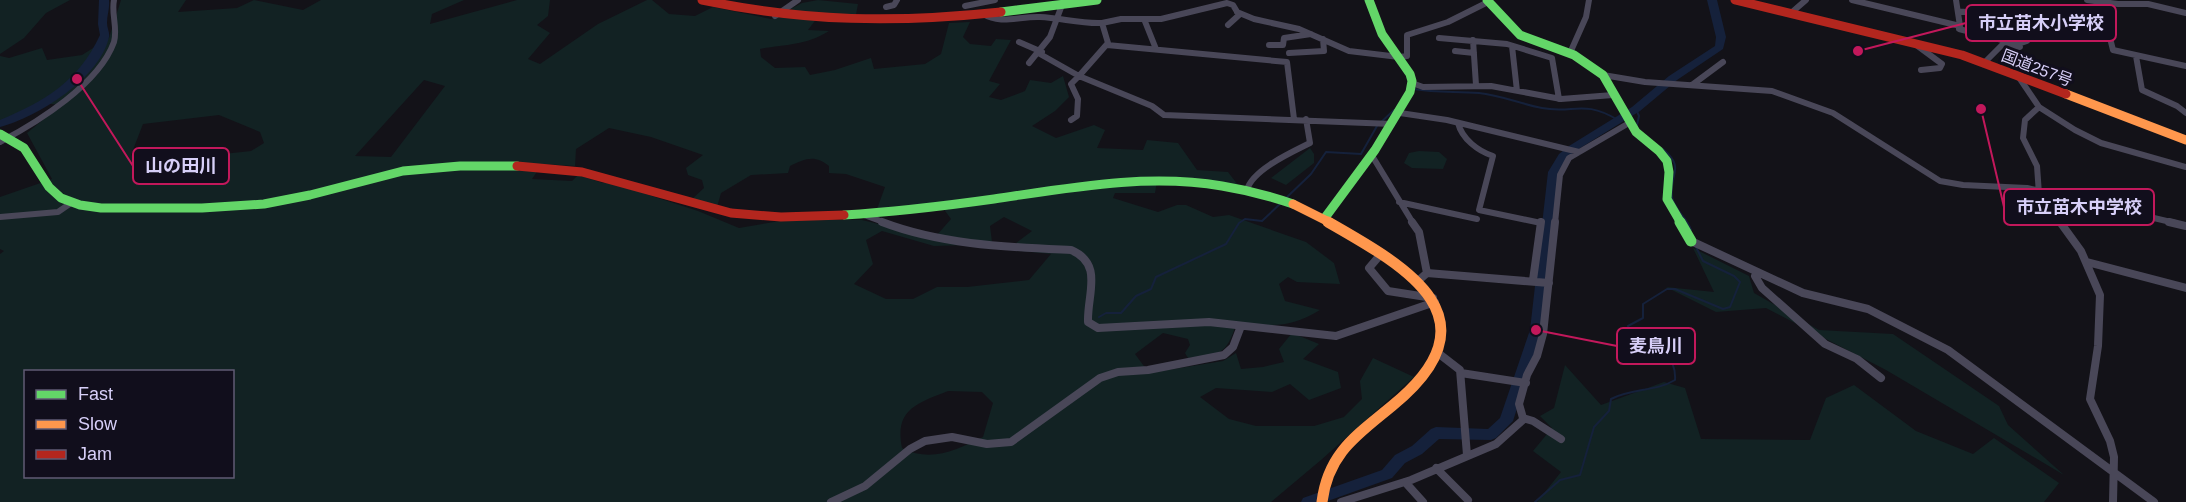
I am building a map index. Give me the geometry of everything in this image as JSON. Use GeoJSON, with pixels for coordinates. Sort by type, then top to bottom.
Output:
{"type":"FeatureCollection","features":[{"type":"Feature","properties":{"kind":"main road"},"geometry":{"type":"LineString","coordinates":[[702,0],[775,16],[865,22],[931,20],[1097,0]]}},
{"type":"Feature","properties":{"kind":"main road"},"geometry":{"type":"LineString","coordinates":[[1324,219],[1400,113],[1408,99],[1412,83],[1399,57],[1380,32],[1369,0]]}},
{"type":"Feature","properties":{"kind":"main road","name":"国道257号"},"geometry":{"type":"LineString","coordinates":[[1735,0],[1962,55],[2186,140]]}},
{"type":"Feature","properties":{"kind":"main road"},"geometry":{"type":"LineString","coordinates":[[1488,1],[1520,35],[1570,53],[1603,75],[1629,123],[1666,161],[1669,172],[1667,199],[1691,241]]}},
{"type":"Feature","properties":{"kind":"main road"},"geometry":{"type":"LineString","coordinates":[[6,135],[25,147],[41,180],[49,190],[71,203],[126,208],[250,206],[294,199],[371,178],[418,169],[539,167],[590,173],[694,206],[732,214],[772,217],[860,214],[959,204],[1115,183],[1166,183],[1246,190],[1288,202],[1324,219],[1381,254],[1423,276],[1434,300],[1443,331],[1438,353],[1419,381],[1338,459],[1327,477],[1322,502]]}},
{"type":"Feature","properties":{"kind":"street"},"geometry":{"type":"LineString","coordinates":[[0,142],[6,135],[31,125],[98,70],[115,38],[116,30],[112,12],[114,0]]}},
{"type":"Feature","properties":{"kind":"street"},"geometry":{"type":"LineString","coordinates":[[775,16],[798,0]]}},
{"type":"Feature","properties":{"kind":"street"},"geometry":{"type":"LineString","coordinates":[[886,7],[894,5],[897,0]]}},
{"type":"Feature","properties":{"kind":"street"},"geometry":{"type":"LineString","coordinates":[[959,0],[978,15],[1005,21],[1030,17],[1082,24],[1102,23],[1117,19],[1161,19],[1185,11],[1227,3],[1233,5],[1239,15],[1228,25]]}},
{"type":"Feature","properties":{"kind":"street"},"geometry":{"type":"LineString","coordinates":[[965,6],[995,0]]}},
{"type":"Feature","properties":{"kind":"street"},"geometry":{"type":"LineString","coordinates":[[1570,53],[1586,17],[1589,0]]}},
{"type":"Feature","properties":{"kind":"street"},"geometry":{"type":"LineString","coordinates":[[1791,13],[1806,0]]}},
{"type":"Feature","properties":{"kind":"street"},"geometry":{"type":"LineString","coordinates":[[1852,0],[1960,26]]}},
{"type":"Feature","properties":{"kind":"street"},"geometry":{"type":"LineString","coordinates":[[1956,0],[1959,29],[2018,44],[2026,41],[2023,36],[2027,31],[2028,20]]}},
{"type":"Feature","properties":{"kind":"street"},"geometry":{"type":"LineString","coordinates":[[2087,0],[2118,4],[2148,4],[2186,13]]}},
{"type":"Feature","properties":{"kind":"street"},"geometry":{"type":"LineString","coordinates":[[1237,12],[1254,20],[1299,29],[1356,53],[1399,57],[1407,56],[1407,35],[1448,22],[1488,1]]}},
{"type":"Feature","properties":{"kind":"street"},"geometry":{"type":"LineString","coordinates":[[1029,63],[1041,53],[1059,20],[1062,5]]}},
{"type":"Feature","properties":{"kind":"street"},"geometry":{"type":"LineString","coordinates":[[1958,10],[2028,20],[2109,38],[2113,50],[2186,66]]}},
{"type":"Feature","properties":{"kind":"street"},"geometry":{"type":"LineString","coordinates":[[1144,19],[1156,50]]}},
{"type":"Feature","properties":{"kind":"street"},"geometry":{"type":"LineString","coordinates":[[1102,23],[1107,45]]}},
{"type":"Feature","properties":{"kind":"street"},"geometry":{"type":"LineString","coordinates":[[1294,119],[1287,62],[1289,53],[1283,45],[1284,38],[1311,34]]}},
{"type":"Feature","properties":{"kind":"street"},"geometry":{"type":"LineString","coordinates":[[1439,38],[1512,46],[1552,58],[1559,99]]}},
{"type":"Feature","properties":{"kind":"street"},"geometry":{"type":"LineString","coordinates":[[1289,53],[1324,51],[1323,39]]}},
{"type":"Feature","properties":{"kind":"street"},"geometry":{"type":"LineString","coordinates":[[1473,40],[1476,85]]}},
{"type":"Feature","properties":{"kind":"street"},"geometry":{"type":"LineString","coordinates":[[1019,42],[1079,76],[1152,106],[1164,115],[1392,124]]}},
{"type":"Feature","properties":{"kind":"street"},"geometry":{"type":"LineString","coordinates":[[1915,44],[1942,64],[1940,68],[1921,70]]}},
{"type":"Feature","properties":{"kind":"street"},"geometry":{"type":"LineString","coordinates":[[1983,64],[2002,45],[2020,47],[2018,44]]}},
{"type":"Feature","properties":{"kind":"street"},"geometry":{"type":"LineString","coordinates":[[1107,45],[1287,62]]}},
{"type":"Feature","properties":{"kind":"street"},"geometry":{"type":"LineString","coordinates":[[1071,120],[1077,116],[1078,104],[1071,84],[1107,45]]}},
{"type":"Feature","properties":{"kind":"street"},"geometry":{"type":"LineString","coordinates":[[1269,45],[1283,45]]}},
{"type":"Feature","properties":{"kind":"street"},"geometry":{"type":"LineString","coordinates":[[1512,46],[1517,91]]}},
{"type":"Feature","properties":{"kind":"street"},"geometry":{"type":"LineString","coordinates":[[1455,51],[1474,53]]}},
{"type":"Feature","properties":{"kind":"street"},"geometry":{"type":"LineString","coordinates":[[2136,56],[2142,90],[2158,100],[2182,108],[2186,113]]}},
{"type":"Feature","properties":{"kind":"street"},"geometry":{"type":"LineString","coordinates":[[1692,85],[1723,62]]}},
{"type":"Feature","properties":{"kind":"street"},"geometry":{"type":"LineString","coordinates":[[1603,75],[1644,81],[1772,91],[1821,107],[1940,181],[1963,185],[2038,190],[2186,226]]}},
{"type":"Feature","properties":{"kind":"street"},"geometry":{"type":"LineString","coordinates":[[2018,76],[2039,107],[2093,140],[2186,168]]}},
{"type":"Feature","properties":{"kind":"street"},"geometry":{"type":"LineString","coordinates":[[1412,83],[1423,87],[1476,85],[1572,100],[1612,94]]}},
{"type":"Feature","properties":{"kind":"street"},"geometry":{"type":"LineString","coordinates":[[2039,107],[2025,120],[2023,133],[2025,145],[2037,166],[2038,190],[2045,205],[2067,231],[2087,262],[2100,295],[2101,317],[2090,399],[2110,441],[2114,457],[2113,502]]}},
{"type":"Feature","properties":{"kind":"street"},"geometry":{"type":"LineString","coordinates":[[1400,113],[1448,119],[1578,152]]}},
{"type":"Feature","properties":{"kind":"street"},"geometry":{"type":"LineString","coordinates":[[1246,190],[1249,182],[1280,158],[1310,143],[1306,119]]}},
{"type":"Feature","properties":{"kind":"street"},"geometry":{"type":"LineString","coordinates":[[1458,123],[1459,129],[1484,154],[1493,156],[1479,210],[1541,222],[1533,280]]}},
{"type":"Feature","properties":{"kind":"street"},"geometry":{"type":"LineString","coordinates":[[1524,419],[1518,407],[1543,334],[1560,175],[1565,163],[1578,152],[1629,123]]}},
{"type":"Feature","properties":{"kind":"street"},"geometry":{"type":"LineString","coordinates":[[1371,154],[1419,232],[1423,276],[1533,280],[1549,283]]}},
{"type":"Feature","properties":{"kind":"street"},"geometry":{"type":"LineString","coordinates":[[1399,202],[1477,219]]}},
{"type":"Feature","properties":{"kind":"street"},"geometry":{"type":"LineString","coordinates":[[0,217],[58,212],[71,203]]}},
{"type":"Feature","properties":{"kind":"street"},"geometry":{"type":"LineString","coordinates":[[860,214],[887,224],[960,242],[1071,250],[1082,254],[1088,258],[1092,267],[1088,322],[1098,328],[1209,322],[1336,336],[1405,314],[1434,300]]}},
{"type":"Feature","properties":{"kind":"street"},"geometry":{"type":"LineString","coordinates":[[1691,241],[1803,293],[1868,309],[1948,350],[2154,502]]}},
{"type":"Feature","properties":{"kind":"street"},"geometry":{"type":"LineString","coordinates":[[1381,254],[1369,268],[1388,291],[1434,300]]}},
{"type":"Feature","properties":{"kind":"street"},"geometry":{"type":"LineString","coordinates":[[2087,262],[2186,288]]}},
{"type":"Feature","properties":{"kind":"street"},"geometry":{"type":"LineString","coordinates":[[1758,273],[1755,276],[1762,288],[1825,345],[1857,359],[1881,378]]}},
{"type":"Feature","properties":{"kind":"street"},"geometry":{"type":"LineString","coordinates":[[831,502],[865,486],[910,449],[925,441],[952,436],[987,444],[1011,442],[1100,378],[1118,372],[1158,369],[1224,355],[1233,347],[1241,326]]}},
{"type":"Feature","properties":{"kind":"street"},"geometry":{"type":"LineString","coordinates":[[1438,353],[1458,366],[1461,373],[1467,455]]}},
{"type":"Feature","properties":{"kind":"street"},"geometry":{"type":"LineString","coordinates":[[1461,373],[1526,383]]}},
{"type":"Feature","properties":{"kind":"street"},"geometry":{"type":"LineString","coordinates":[[1341,502],[1405,482],[1502,441],[1514,426],[1524,419],[1533,421],[1561,439]]}},
{"type":"Feature","properties":{"kind":"street"},"geometry":{"type":"LineString","coordinates":[[1436,468],[1468,500]]}},
{"type":"Feature","properties":{"kind":"street"},"geometry":{"type":"LineString","coordinates":[[1405,482],[1423,502]]}},
{"type":"Feature","properties":{"kind":"shaded area"},"geometry":{"type":"Polygon","coordinates":[[[0,0],[70,0],[46,13],[24,38],[0,54],[0,0]]]}},
{"type":"Feature","properties":{"kind":"shaded area"},"geometry":{"type":"Polygon","coordinates":[[[121,0],[186,0],[178,12],[237,8],[254,0],[303,10],[321,0],[464,0],[432,14],[430,24],[517,0],[550,0],[548,16],[537,25],[550,33],[528,59],[540,64],[598,24],[647,0],[652,0],[669,14],[695,16],[713,7],[771,19],[802,3],[818,0],[858,4],[855,20],[817,18],[808,30],[829,31],[803,42],[760,49],[761,57],[775,68],[805,67],[810,75],[835,70],[871,58],[874,69],[925,64],[941,54],[949,23],[970,22],[963,37],[970,44],[991,46],[996,39],[1011,40],[989,81],[1000,84],[989,97],[1001,100],[1025,91],[1030,80],[1051,83],[1063,76],[1069,97],[1055,111],[1032,126],[1056,138],[1094,125],[1105,130],[1097,148],[1143,150],[1147,140],[1178,143],[1197,170],[1228,172],[1238,185],[1157,181],[1155,193],[1115,193],[1113,198],[1158,212],[1177,205],[1186,205],[1213,217],[1229,215],[1306,242],[1334,263],[1340,284],[1297,282],[1288,277],[1279,284],[1285,301],[1320,310],[1299,320],[1280,325],[1237,322],[1229,342],[1221,351],[1188,358],[1185,353],[1190,345],[1188,339],[1163,333],[1135,354],[1149,373],[1223,361],[1236,353],[1241,369],[1284,362],[1279,349],[1292,333],[1319,344],[1303,359],[1338,372],[1341,388],[1309,400],[1290,384],[1272,392],[1216,388],[1200,397],[1229,419],[1256,426],[1314,426],[1344,417],[1362,399],[1360,381],[1373,358],[1414,377],[1271,502],[0,502],[0,254],[4,251],[0,249],[0,197],[52,179],[27,133],[61,105],[41,103],[0,121],[0,56],[9,58],[42,48],[47,60],[82,55],[109,38],[121,0]],[[424,80],[355,156],[391,157],[445,86],[424,80]],[[219,115],[143,124],[131,155],[146,162],[154,182],[193,181],[210,168],[196,157],[251,151],[264,143],[260,132],[219,115]],[[609,128],[576,149],[575,166],[542,164],[532,179],[572,181],[578,175],[603,183],[612,183],[698,211],[739,228],[792,219],[862,220],[966,245],[934,246],[882,231],[866,240],[873,264],[854,284],[886,299],[913,299],[937,287],[967,287],[1029,280],[1051,254],[1012,250],[1012,246],[1032,231],[1004,217],[990,226],[992,242],[971,243],[937,235],[951,219],[940,204],[877,209],[885,187],[846,174],[829,173],[829,166],[814,159],[790,166],[788,173],[751,175],[721,193],[717,207],[691,200],[704,188],[702,180],[688,175],[686,168],[703,155],[651,137],[609,128]],[[948,391],[918,404],[905,416],[900,435],[902,448],[933,455],[953,450],[983,437],[993,403],[982,392],[948,391]]]}},
{"type":"Feature","properties":{"kind":"shaded area"},"geometry":{"type":"Polygon","coordinates":[[[1310,148],[1314,154],[1314,163],[1286,185],[1271,178],[1310,148]]]}},
{"type":"Feature","properties":{"kind":"shaded area"},"geometry":{"type":"Polygon","coordinates":[[[1439,152],[1447,159],[1443,169],[1412,168],[1404,163],[1409,153],[1439,152]]]}},
{"type":"Feature","properties":{"kind":"shaded area"},"geometry":{"type":"Polygon","coordinates":[[[1693,248],[1749,276],[1754,293],[1819,330],[1893,334],[1999,406],[2008,425],[2064,475],[1886,370],[1766,308],[1716,312],[1666,287],[1714,292],[1693,248]]]}},
{"type":"Feature","properties":{"kind":"shaded area"},"geometry":{"type":"Polygon","coordinates":[[[1565,365],[1601,405],[1664,382],[1685,388],[1701,439],[1810,440],[1826,398],[1854,385],[1916,431],[1973,454],[1994,438],[2059,483],[2044,502],[1537,502],[1561,472],[1533,451],[1552,428],[1540,416],[1554,408],[1565,365]]]}},
{"type":"Feature","properties":{"kind":"waterway"},"geometry":{"type":"LineString","coordinates":[[0,124],[49,101],[76,80],[88,67],[105,35],[102,24],[104,0]]}},
{"type":"Feature","properties":{"kind":"waterway"},"geometry":{"type":"LineString","coordinates":[[1308,502],[1387,474],[1400,459],[1417,450],[1436,433],[1491,434],[1506,421],[1536,330],[1554,172],[1563,156],[1573,148],[1636,109],[1673,78],[1720,47],[1721,37],[1712,0]]}},
{"type":"Feature","properties":{"kind":"waterway"},"geometry":{"type":"LineString","coordinates":[[1414,89],[1487,94],[1553,109],[1596,110],[1618,120]]}},
{"type":"Feature","properties":{"kind":"waterway"},"geometry":{"type":"LineString","coordinates":[[1636,109],[1639,116],[1637,125]]}},
{"type":"Feature","properties":{"kind":"waterway"},"geometry":{"type":"LineString","coordinates":[[1285,199],[1311,174],[1326,152],[1361,154],[1377,126],[1394,110]]}},
{"type":"Feature","properties":{"kind":"waterway"},"geometry":{"type":"LineString","coordinates":[[1663,149],[1670,156],[1675,167],[1673,202],[1691,230]]}},
{"type":"Feature","properties":{"kind":"waterway"},"geometry":{"type":"LineString","coordinates":[[1099,317],[1106,313],[1121,313],[1136,296],[1151,289],[1156,277],[1226,244],[1239,223],[1245,219],[1262,221],[1281,203]]}},
{"type":"Feature","properties":{"kind":"waterway"},"geometry":{"type":"LineString","coordinates":[[1535,502],[1560,480],[1580,475],[1594,427],[1609,411],[1611,399],[1675,380],[1675,370],[1667,356],[1662,351],[1630,335],[1628,326],[1643,318],[1643,304],[1667,289],[1675,289],[1723,309],[1730,307],[1740,282],[1734,276],[1703,261],[1696,247]]}},
{"type":"Feature","properties":{"kind":"traffic: fast"},"geometry":{"type":"LineString","coordinates":[[1001,12],[1097,0]]}},
{"type":"Feature","properties":{"kind":"traffic: fast"},"geometry":{"type":"LineString","coordinates":[[1324,219],[1375,150],[1410,92],[1412,81],[1410,74],[1382,34],[1369,0]]}},
{"type":"Feature","properties":{"kind":"traffic: fast"},"geometry":{"type":"LineString","coordinates":[[1487,0],[1520,35],[1574,55],[1603,75],[1636,132],[1659,151],[1667,161],[1669,172],[1667,199],[1691,241]]}},
{"type":"Feature","properties":{"kind":"traffic: fast"},"geometry":{"type":"LineString","coordinates":[[0,134],[24,148],[54,193],[69,202],[101,208],[202,208],[264,204],[310,195],[403,171],[431,167],[517,166]]}},
{"type":"Feature","properties":{"kind":"traffic: fast"},"geometry":{"type":"LineString","coordinates":[[844,215],[938,206],[1106,184],[1145,182],[1220,185],[1257,192],[1293,204]]}},
{"type":"Feature","properties":{"kind":"traffic: slow"},"geometry":{"type":"LineString","coordinates":[[2066,94],[2186,140]]}},
{"type":"Feature","properties":{"kind":"traffic: slow"},"geometry":{"type":"LineString","coordinates":[[1293,204],[1339,228],[1406,271],[1422,286],[1434,302],[1441,319],[1441,339],[1433,360],[1405,395],[1343,448],[1327,475],[1322,502]]}},
{"type":"Feature","properties":{"kind":"traffic: jam"},"geometry":{"type":"LineString","coordinates":[[702,0],[778,14],[851,20],[924,19],[1001,12]]}},
{"type":"Feature","properties":{"kind":"traffic: jam"},"geometry":{"type":"LineString","coordinates":[[1735,0],[1962,55],[2066,94]]}},
{"type":"Feature","properties":{"kind":"traffic: jam"},"geometry":{"type":"LineString","coordinates":[[517,166],[582,172],[731,213],[781,217],[844,215]]}},
{"type":"Feature","properties":{"kind":"place","name":"市立苗木小学校"},"geometry":{"type":"Point","coordinates":[1858,51]}},
{"type":"Feature","properties":{"kind":"place","name":"山の田川"},"geometry":{"type":"Point","coordinates":[77,79]}},
{"type":"Feature","properties":{"kind":"place","name":"市立苗木中学校"},"geometry":{"type":"Point","coordinates":[1981,109]}},
{"type":"Feature","properties":{"kind":"place","name":"麦鳥川"},"geometry":{"type":"Point","coordinates":[1536,330]}}]}
